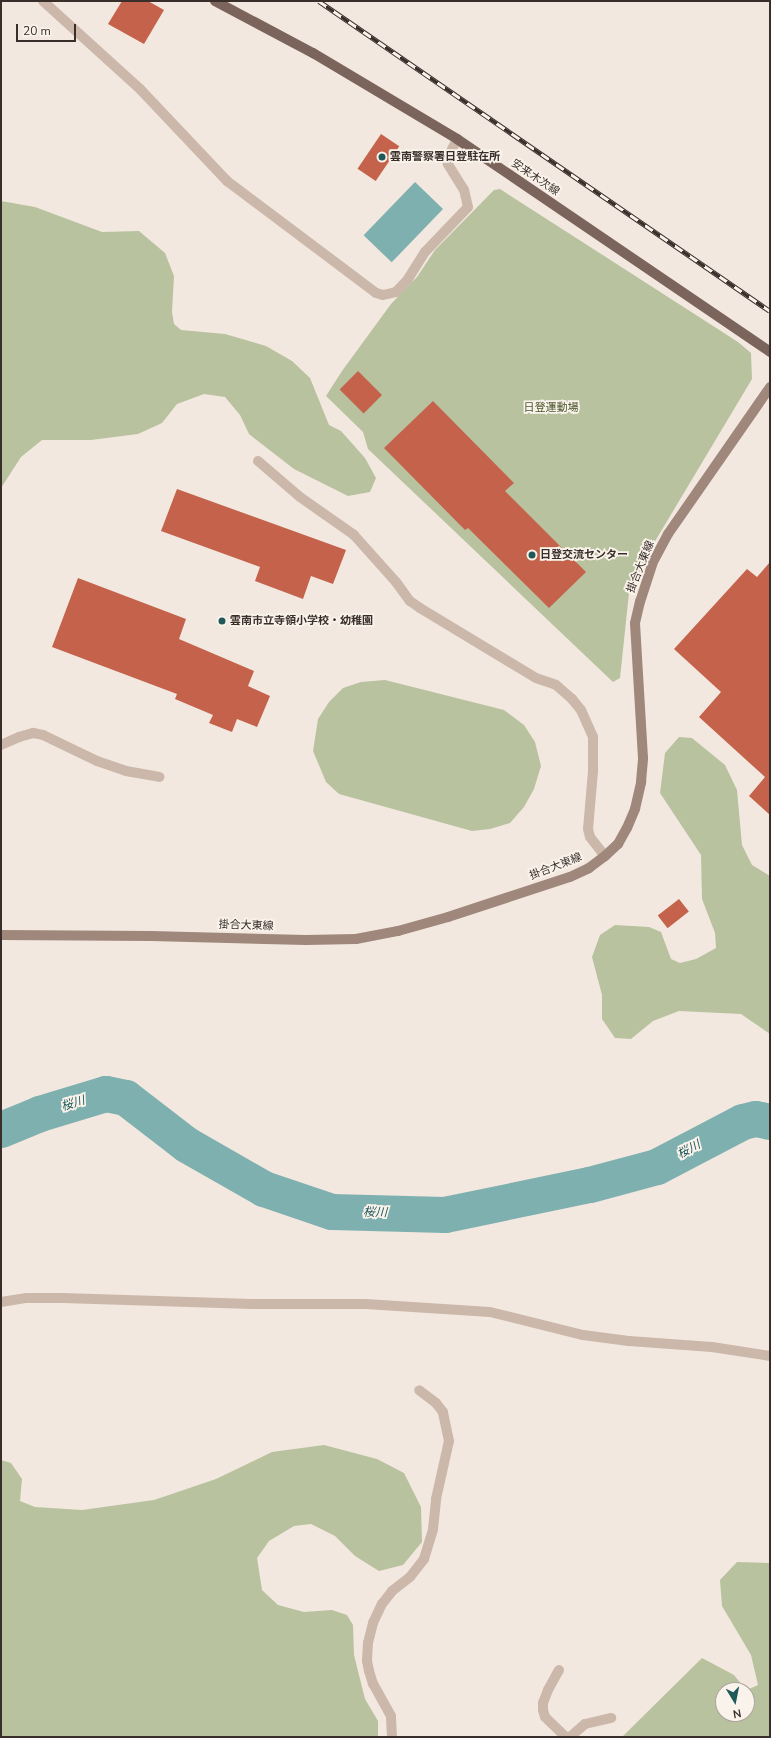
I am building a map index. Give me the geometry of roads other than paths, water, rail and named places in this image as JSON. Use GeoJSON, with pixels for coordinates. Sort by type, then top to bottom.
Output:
{"type":"FeatureCollection","features":[{"type":"Feature","properties":{"kind":"main road","name":"安来木次線"},"geometry":{"type":"LineString","coordinates":[[215,1],[313,53],[457,139],[770,352]]}},
{"type":"Feature","properties":{"kind":"main road","name":"掛合大東線"},"geometry":{"type":"LineString","coordinates":[[1,935],[151,936],[306,940],[356,938],[398,931],[448,917],[570,877],[589,868],[618,844],[636,809],[641,782],[643,758],[636,623],[640,602],[652,564],[668,534],[770,387]]}},
{"type":"Feature","properties":{"kind":"street"},"geometry":{"type":"LineString","coordinates":[[43,1],[140,89],[227,181],[376,293],[383,295],[396,292],[408,279],[426,252],[468,207],[464,190],[448,164],[448,157],[457,139]]}},
{"type":"Feature","properties":{"kind":"street"},"geometry":{"type":"LineString","coordinates":[[258,461],[300,497],[354,535],[396,582],[410,601],[536,678],[556,685],[572,699],[581,710],[593,737],[593,771],[588,829],[590,838],[605,856]]}},
{"type":"Feature","properties":{"kind":"street"},"geometry":{"type":"LineString","coordinates":[[1,745],[33,733],[43,735],[97,761],[126,771],[159,777]]}},
{"type":"Feature","properties":{"kind":"street"},"geometry":{"type":"LineString","coordinates":[[1,1302],[27,1298],[63,1298],[252,1304],[366,1304],[490,1312],[583,1335],[629,1341],[712,1347],[770,1356]]}},
{"type":"Feature","properties":{"kind":"street"},"geometry":{"type":"LineString","coordinates":[[392,1737],[391,1716],[373,1684],[369,1671],[367,1661],[368,1643],[373,1623],[382,1604],[392,1591],[410,1577],[424,1559],[432,1536],[436,1499],[449,1441],[443,1412],[436,1403],[419,1390]]}},
{"type":"Feature","properties":{"kind":"street"},"geometry":{"type":"LineString","coordinates":[[559,1670],[543,1703],[546,1717],[566,1737]]}},
{"type":"Feature","properties":{"kind":"street"},"geometry":{"type":"LineString","coordinates":[[570,1737],[585,1724],[610,1718]]}},
{"type":"Feature","properties":{"kind":"water"},"geometry":{"type":"Polygon","coordinates":[[[415,182],[443,209],[392,262],[364,235],[415,182]]]}},
{"type":"Feature","properties":{"kind":"waterway","name":"桜川"},"geometry":{"type":"LineString","coordinates":[[1,1130],[40,1114],[106,1094],[126,1098],[187,1145],[264,1189],[332,1212],[445,1215],[590,1185],[657,1167],[743,1122],[756,1119],[770,1122]]}},
{"type":"Feature","properties":{"kind":"railway"},"geometry":{"type":"LineString","coordinates":[[319,1],[770,311]]}},
{"type":"Feature","properties":{"kind":"place","name":"雲南警察署日登駐在所"},"geometry":{"type":"Point","coordinates":[382,157]}},
{"type":"Feature","properties":{"kind":"place","name":"日登交流センター"},"geometry":{"type":"Point","coordinates":[532,555]}},
{"type":"Feature","properties":{"kind":"place","name":"雲南市立寺領小学校・幼稚園"},"geometry":{"type":"Point","coordinates":[222,621]}},
{"type":"Feature","properties":{"kind":"park label","name":"日登運動場"},"geometry":{"type":"Point","coordinates":[551,408]}}]}
